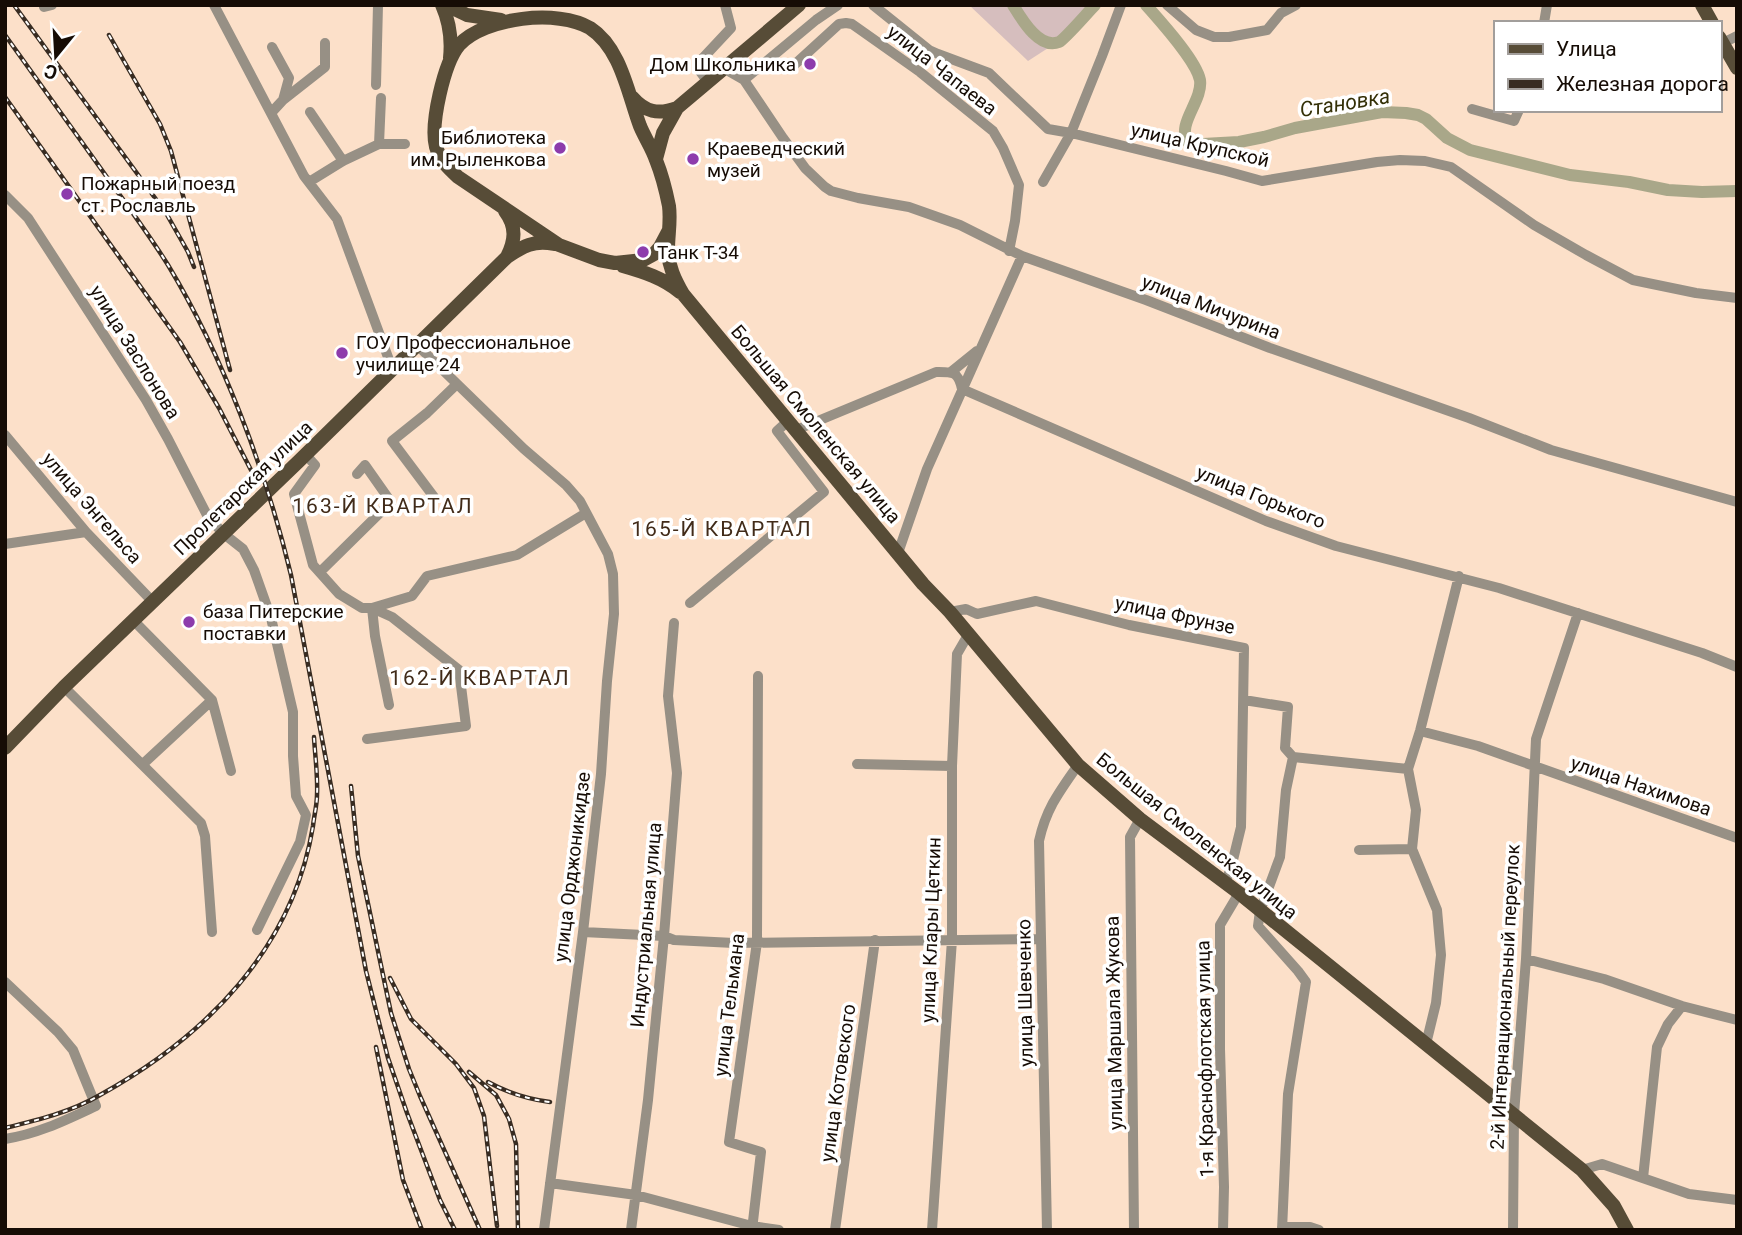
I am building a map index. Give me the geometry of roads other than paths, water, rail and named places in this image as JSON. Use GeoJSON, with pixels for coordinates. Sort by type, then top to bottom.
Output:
{"type":"FeatureCollection","features":[{"type":"Feature","properties":{"kind":"main road"},"geometry":{"type":"LineString","coordinates":[[444,5],[467,15],[494,20],[564,19],[589,28],[611,50],[643,135],[656,159],[668,204],[669,230],[654,254],[643,260],[615,263],[580,255],[559,246],[447,167],[436,147],[435,120],[449,61],[451,38],[444,5]]}},
{"type":"Feature","properties":{"kind":"main road"},"geometry":{"type":"LineString","coordinates":[[656,159],[663,133],[677,108],[799,5]]}},
{"type":"Feature","properties":{"kind":"main road"},"geometry":{"type":"LineString","coordinates":[[1702,5],[1711,21]]}},
{"type":"Feature","properties":{"kind":"main road"},"geometry":{"type":"LineString","coordinates":[[449,61],[459,45],[472,34],[510,21]]}},
{"type":"Feature","properties":{"kind":"main road"},"geometry":{"type":"LineString","coordinates":[[1721,40],[1737,68]]}},
{"type":"Feature","properties":{"kind":"main road"},"geometry":{"type":"LineString","coordinates":[[629,92],[643,107],[652,112],[661,113],[677,108]]}},
{"type":"Feature","properties":{"kind":"main road"},"geometry":{"type":"LineString","coordinates":[[502,208],[512,220],[515,234],[507,257]]}},
{"type":"Feature","properties":{"kind":"main road","name":"Большая Смоленская улица"},"geometry":{"type":"LineString","coordinates":[[669,230],[669,260],[683,294]]}},
{"type":"Feature","properties":{"kind":"main road","name":"Пролетарская улица"},"geometry":{"type":"LineString","coordinates":[[6,745],[507,257],[529,244],[546,243],[559,246]]}},
{"type":"Feature","properties":{"kind":"main road","name":"Большая Смоленская улица"},"geometry":{"type":"LineString","coordinates":[[615,263],[654,276],[673,285],[683,294],[898,554],[1078,765],[1140,818],[1239,893],[1582,1170],[1614,1206],[1627,1230]]}},
{"type":"Feature","properties":{"kind":"street"},"geometry":{"type":"LineString","coordinates":[[214,5],[304,176],[337,219],[393,368]]}},
{"type":"Feature","properties":{"kind":"street"},"geometry":{"type":"LineString","coordinates":[[376,85],[378,5]]}},
{"type":"Feature","properties":{"kind":"street"},"geometry":{"type":"LineString","coordinates":[[708,82],[699,70],[702,59],[731,28],[725,5]]}},
{"type":"Feature","properties":{"kind":"street"},"geometry":{"type":"LineString","coordinates":[[744,80],[838,5]]}},
{"type":"Feature","properties":{"kind":"street","name":"улица Крупской"},"geometry":{"type":"LineString","coordinates":[[873,5],[929,50],[989,73],[1048,129],[1071,132],[1262,181],[1400,160],[1425,161],[1451,167],[1534,225],[1633,280],[1737,298]]}},
{"type":"Feature","properties":{"kind":"street"},"geometry":{"type":"LineString","coordinates":[[1167,5],[1196,30],[1214,37],[1229,37],[1267,30],[1281,13],[1296,5]]}},
{"type":"Feature","properties":{"kind":"street"},"geometry":{"type":"LineString","coordinates":[[1043,181],[1071,132],[1120,7]]}},
{"type":"Feature","properties":{"kind":"street","name":"улица Чапаева"},"geometry":{"type":"LineString","coordinates":[[765,63],[778,69],[793,66],[839,24],[846,23],[852,24],[920,72],[993,131],[1003,148],[1019,185],[1009,251]]}},
{"type":"Feature","properties":{"kind":"street"},"geometry":{"type":"LineString","coordinates":[[1721,40],[1737,36]]}},
{"type":"Feature","properties":{"kind":"street"},"geometry":{"type":"LineString","coordinates":[[271,113],[283,100],[325,67],[325,43]]}},
{"type":"Feature","properties":{"kind":"street"},"geometry":{"type":"LineString","coordinates":[[272,47],[289,78],[283,100]]}},
{"type":"Feature","properties":{"kind":"street","name":"улица Мичурина"},"geometry":{"type":"LineString","coordinates":[[727,67],[730,72],[744,80],[805,168],[825,187],[837,193],[909,206],[960,225],[1022,256],[1551,450],[1737,502]]}},
{"type":"Feature","properties":{"kind":"street"},"geometry":{"type":"LineString","coordinates":[[379,144],[382,98]]}},
{"type":"Feature","properties":{"kind":"street"},"geometry":{"type":"LineString","coordinates":[[1472,109],[1514,121],[1518,112]]}},
{"type":"Feature","properties":{"kind":"street"},"geometry":{"type":"LineString","coordinates":[[310,112],[343,161]]}},
{"type":"Feature","properties":{"kind":"street"},"geometry":{"type":"LineString","coordinates":[[309,182],[343,161],[379,144],[405,144]]}},
{"type":"Feature","properties":{"kind":"street","name":"улица Заслонова"},"geometry":{"type":"LineString","coordinates":[[5,195],[28,218],[146,400],[208,517],[228,530],[243,550],[254,570],[271,618],[293,712],[296,796],[306,815],[300,842],[257,930]]}},
{"type":"Feature","properties":{"kind":"street"},"geometry":{"type":"LineString","coordinates":[[898,554],[927,469],[1022,256]]}},
{"type":"Feature","properties":{"kind":"street","name":"улица Орджоникидзе"},"geometry":{"type":"LineString","coordinates":[[417,345],[580,501],[608,554],[614,574],[614,614],[601,774],[544,1230]]}},
{"type":"Feature","properties":{"kind":"street"},"geometry":{"type":"LineString","coordinates":[[951,372],[979,350]]}},
{"type":"Feature","properties":{"kind":"street"},"geometry":{"type":"LineString","coordinates":[[690,603],[824,492],[777,431],[936,372],[951,372],[959,378],[962,389]]}},
{"type":"Feature","properties":{"kind":"street"},"geometry":{"type":"LineString","coordinates":[[433,497],[392,442],[457,384]]}},
{"type":"Feature","properties":{"kind":"street","name":"улица Горького"},"geometry":{"type":"LineString","coordinates":[[962,389],[1266,521],[1336,546],[1499,587],[1702,653],[1737,667]]}},
{"type":"Feature","properties":{"kind":"street","name":"улица Энгельса"},"geometry":{"type":"LineString","coordinates":[[5,435],[86,532],[153,602]]}},
{"type":"Feature","properties":{"kind":"street"},"geometry":{"type":"LineString","coordinates":[[302,458],[315,465],[294,494],[313,565],[339,594],[362,608],[372,608],[412,596],[427,576],[517,555],[586,513]]}},
{"type":"Feature","properties":{"kind":"street"},"geometry":{"type":"LineString","coordinates":[[320,572],[391,502],[365,466],[357,474]]}},
{"type":"Feature","properties":{"kind":"street"},"geometry":{"type":"LineString","coordinates":[[5,544],[86,532]]}},
{"type":"Feature","properties":{"kind":"street"},"geometry":{"type":"LineString","coordinates":[[1426,1044],[1436,1003],[1441,955],[1437,910],[1412,849],[1416,810],[1408,769],[1459,576]]}},
{"type":"Feature","properties":{"kind":"street","name":"улица Фрунзе"},"geometry":{"type":"LineString","coordinates":[[950,612],[967,609],[977,614],[1037,601],[1129,625],[1244,648],[1241,827],[1225,883]]}},
{"type":"Feature","properties":{"kind":"street"},"geometry":{"type":"LineString","coordinates":[[372,608],[389,705]]}},
{"type":"Feature","properties":{"kind":"street"},"geometry":{"type":"LineString","coordinates":[[367,739],[466,726],[459,670],[393,617],[372,608]]}},
{"type":"Feature","properties":{"kind":"street","name":"2-й Интернациональный переулок"},"geometry":{"type":"LineString","coordinates":[[1513,1230],[1514,1114],[1526,959],[1536,739],[1578,613]]}},
{"type":"Feature","properties":{"kind":"street"},"geometry":{"type":"LineString","coordinates":[[134,621],[212,700],[231,771]]}},
{"type":"Feature","properties":{"kind":"street","name":"Индустриальная улица"},"geometry":{"type":"LineString","coordinates":[[631,1230],[648,1100],[677,772],[668,696],[674,623]]}},
{"type":"Feature","properties":{"kind":"street","name":"улица Клары Цеткин"},"geometry":{"type":"LineString","coordinates":[[932,1230],[951,940],[952,766],[957,654],[968,635]]}},
{"type":"Feature","properties":{"kind":"street","name":"улица Тельмана"},"geometry":{"type":"LineString","coordinates":[[752,1228],[761,1152],[729,1142],[757,942],[758,676]]}},
{"type":"Feature","properties":{"kind":"street"},"geometry":{"type":"LineString","coordinates":[[64,687],[201,823],[205,836],[212,932]]}},
{"type":"Feature","properties":{"kind":"street"},"geometry":{"type":"LineString","coordinates":[[143,764],[212,700]]}},
{"type":"Feature","properties":{"kind":"street"},"geometry":{"type":"LineString","coordinates":[[1244,700],[1288,707],[1285,748],[1293,757],[1408,769]]}},
{"type":"Feature","properties":{"kind":"street","name":"улица Нахимова"},"geometry":{"type":"LineString","coordinates":[[1420,731],[1479,746],[1737,838]]}},
{"type":"Feature","properties":{"kind":"street"},"geometry":{"type":"LineString","coordinates":[[1293,757],[1286,790],[1280,858],[1260,911],[1258,926],[1306,982],[1288,1094],[1282,1228],[1310,1227],[1319,1230]]}},
{"type":"Feature","properties":{"kind":"street"},"geometry":{"type":"LineString","coordinates":[[857,764],[952,766]]}},
{"type":"Feature","properties":{"kind":"street","name":"улица Шевченко"},"geometry":{"type":"LineString","coordinates":[[1047,1230],[1039,841],[1044,821],[1054,800],[1078,765]]}},
{"type":"Feature","properties":{"kind":"street","name":"улица Маршала Жукова"},"geometry":{"type":"LineString","coordinates":[[1133,1230],[1130,837],[1140,818]]}},
{"type":"Feature","properties":{"kind":"street"},"geometry":{"type":"LineString","coordinates":[[1359,850],[1412,849]]}},
{"type":"Feature","properties":{"kind":"street","name":"1-я Краснофлотская улица"},"geometry":{"type":"LineString","coordinates":[[1223,1230],[1220,925],[1239,893]]}},
{"type":"Feature","properties":{"kind":"street"},"geometry":{"type":"LineString","coordinates":[[583,932],[664,936],[674,940],[757,942],[1041,939]]}},
{"type":"Feature","properties":{"kind":"street","name":"улица Котовского"},"geometry":{"type":"LineString","coordinates":[[835,1230],[875,940]]}},
{"type":"Feature","properties":{"kind":"street"},"geometry":{"type":"LineString","coordinates":[[1526,959],[1604,979],[1682,1006],[1737,1020]]}},
{"type":"Feature","properties":{"kind":"street"},"geometry":{"type":"LineString","coordinates":[[5,982],[58,1032],[73,1050],[96,1106],[55,1126],[5,1139]]}},
{"type":"Feature","properties":{"kind":"street"},"geometry":{"type":"LineString","coordinates":[[1643,1178],[1657,1047],[1668,1024],[1682,1006]]}},
{"type":"Feature","properties":{"kind":"street"},"geometry":{"type":"LineString","coordinates":[[1582,1170],[1602,1164],[1689,1194],[1737,1200]]}},
{"type":"Feature","properties":{"kind":"street"},"geometry":{"type":"LineString","coordinates":[[550,1183],[636,1195],[752,1228],[779,1230]]}},
{"type":"Feature","properties":{"kind":"waterway","name":"Становка"},"geometry":{"type":"LineString","coordinates":[[1013,5],[1031,31],[1044,41],[1052,43],[1062,40],[1095,5]]}},
{"type":"Feature","properties":{"kind":"waterway","name":"Становка"},"geometry":{"type":"LineString","coordinates":[[1146,5],[1185,52],[1200,80],[1198,96],[1185,128],[1188,142],[1239,142],[1295,128],[1382,112],[1406,113],[1426,119],[1447,138],[1470,150],[1570,175],[1668,190],[1737,191]]}},
{"type":"Feature","properties":{"kind":"railway"},"geometry":{"type":"LineString","coordinates":[[14,5],[166,213],[194,267]]}},
{"type":"Feature","properties":{"kind":"railway"},"geometry":{"type":"LineString","coordinates":[[5,35],[168,265],[207,337],[241,415],[269,495],[291,575],[366,971],[388,1058],[440,1200],[455,1230]]}},
{"type":"Feature","properties":{"kind":"railway"},"geometry":{"type":"LineString","coordinates":[[109,35],[160,124],[171,151],[230,370]]}},
{"type":"Feature","properties":{"kind":"railway"},"geometry":{"type":"LineString","coordinates":[[5,97],[180,342],[251,470]]}},
{"type":"Feature","properties":{"kind":"railway"},"geometry":{"type":"LineString","coordinates":[[5,1128],[78,1106],[138,1072],[175,1046],[208,1017],[238,985],[265,950],[286,912],[302,870],[317,799],[314,737]]}},
{"type":"Feature","properties":{"kind":"railway"},"geometry":{"type":"LineString","coordinates":[[351,786],[358,856],[391,1013],[420,1096],[480,1230]]}},
{"type":"Feature","properties":{"kind":"railway"},"geometry":{"type":"LineString","coordinates":[[390,978],[411,1019],[456,1064],[474,1088],[484,1116],[497,1226]]}},
{"type":"Feature","properties":{"kind":"railway"},"geometry":{"type":"LineString","coordinates":[[376,1047],[403,1180],[422,1230]]}},
{"type":"Feature","properties":{"kind":"railway"},"geometry":{"type":"LineString","coordinates":[[469,1072],[496,1095],[509,1119],[516,1144],[518,1230]]}},
{"type":"Feature","properties":{"kind":"railway"},"geometry":{"type":"LineString","coordinates":[[488,1082],[518,1095],[550,1102]]}},
{"type":"Feature","properties":{"kind":"place","name":"Дом Школьника"},"geometry":{"type":"Point","coordinates":[810,64]}},
{"type":"Feature","properties":{"kind":"place","name":"Библиотека им. Рыленкова"},"geometry":{"type":"Point","coordinates":[560,148]}},
{"type":"Feature","properties":{"kind":"place","name":"Краеведческий музей"},"geometry":{"type":"Point","coordinates":[693,159]}},
{"type":"Feature","properties":{"kind":"place","name":"Пожарный поезд ст. Рославль"},"geometry":{"type":"Point","coordinates":[67,194]}},
{"type":"Feature","properties":{"kind":"place","name":"Танк Т-34"},"geometry":{"type":"Point","coordinates":[643,252]}},
{"type":"Feature","properties":{"kind":"place","name":"ГОУ Профессиональное училище 24"},"geometry":{"type":"Point","coordinates":[342,353]}},
{"type":"Feature","properties":{"kind":"place","name":"база Питерские поставки"},"geometry":{"type":"Point","coordinates":[189,622]}},
{"type":"Feature","properties":{"kind":"district","name":"163-Й КВАРТАЛ"},"geometry":{"type":"Point","coordinates":[383,506]}},
{"type":"Feature","properties":{"kind":"district","name":"165-Й КВАРТАЛ"},"geometry":{"type":"Point","coordinates":[722,529]}},
{"type":"Feature","properties":{"kind":"district","name":"162-Й КВАРТАЛ"},"geometry":{"type":"Point","coordinates":[480,678]}}]}
